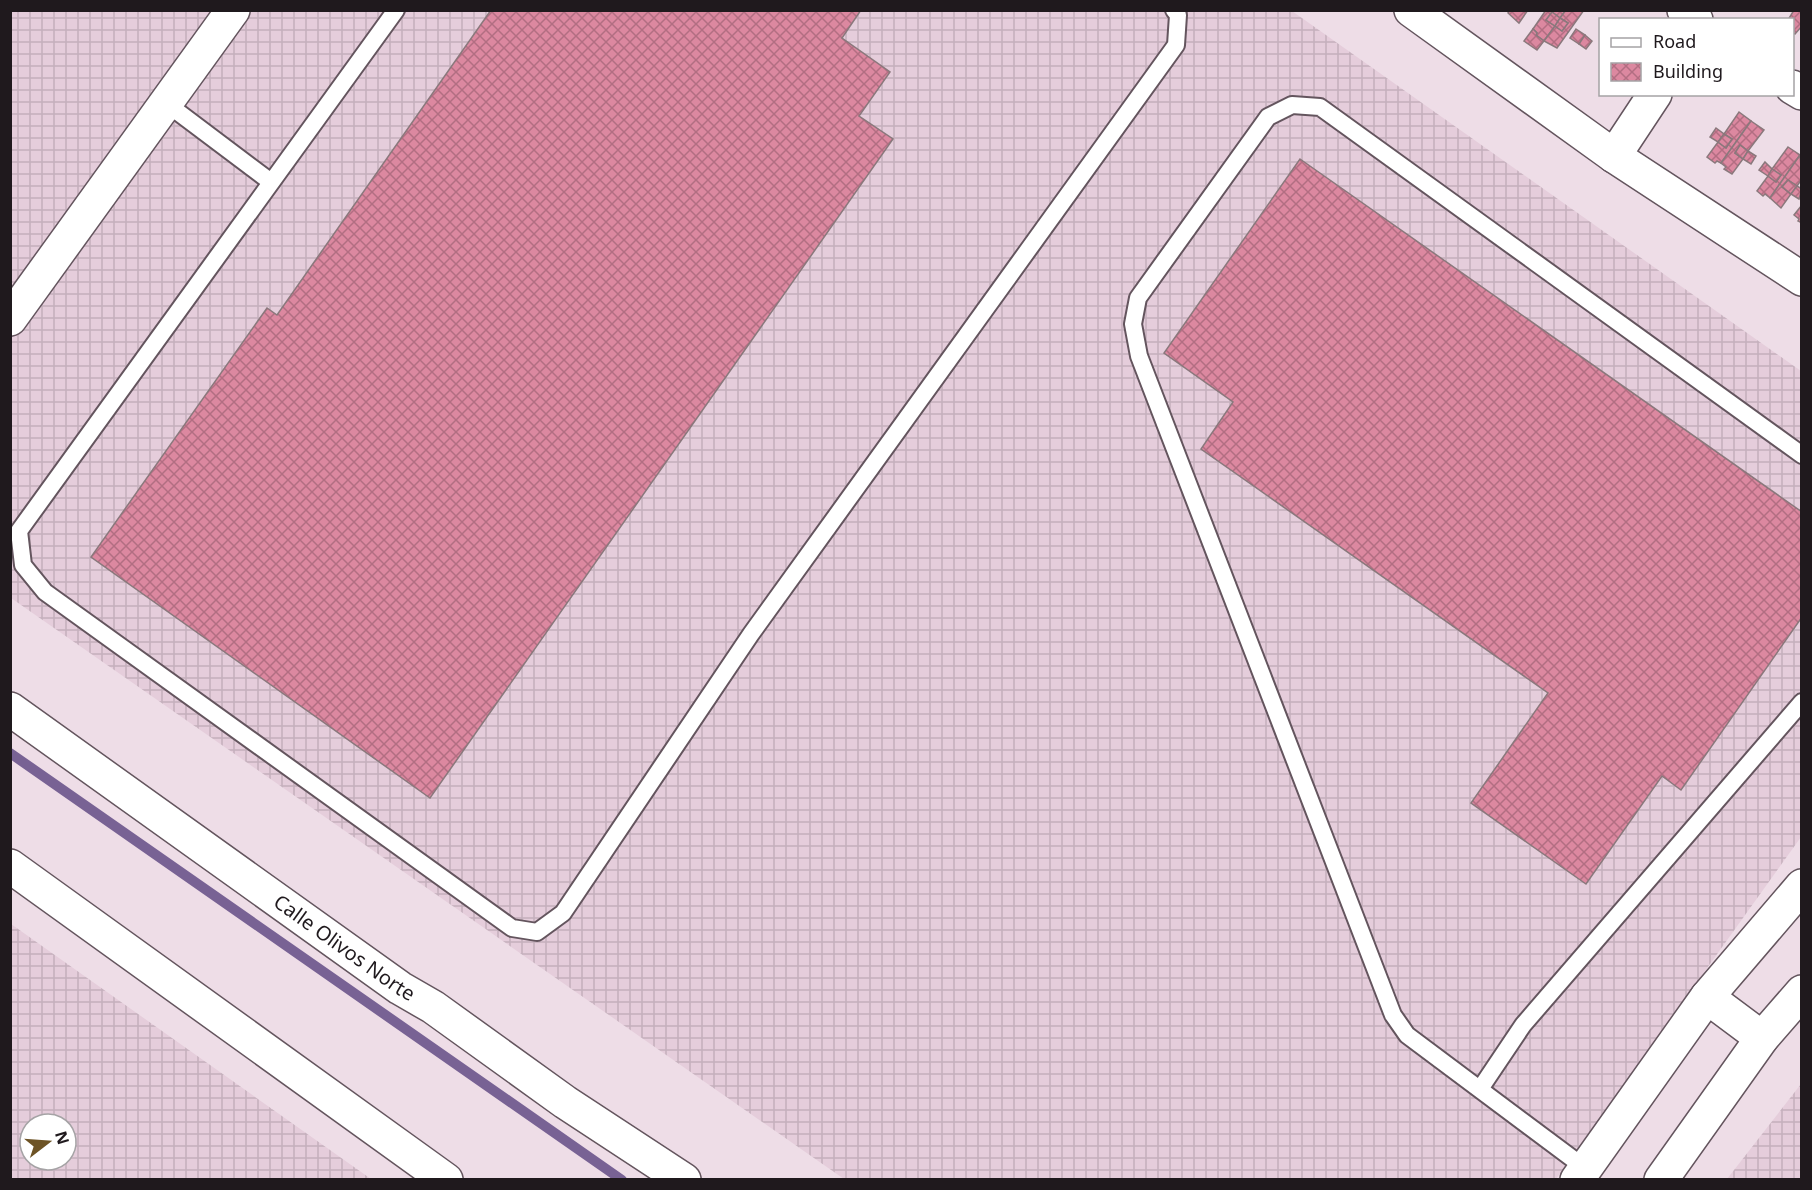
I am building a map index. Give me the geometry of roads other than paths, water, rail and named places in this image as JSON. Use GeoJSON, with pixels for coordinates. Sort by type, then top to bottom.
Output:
{"type":"FeatureCollection","features":[{"type":"Feature","properties":{"kind":"street"},"geometry":{"type":"LineString","coordinates":[[10,319],[233,10]]}},
{"type":"Feature","properties":{"kind":"street"},"geometry":{"type":"LineString","coordinates":[[1410,10],[1614,156],[1802,279]]}},
{"type":"Feature","properties":{"kind":"street"},"geometry":{"type":"LineString","coordinates":[[1614,156],[1654,96]]}},
{"type":"Feature","properties":{"kind":"street","name":"Calle Olivos Norte"},"geometry":{"type":"LineString","coordinates":[[10,709],[400,988],[432,1007],[565,1102],[684,1179]]}},
{"type":"Feature","properties":{"kind":"street"},"geometry":{"type":"LineString","coordinates":[[10,866],[447,1179]]}},
{"type":"Feature","properties":{"kind":"street"},"geometry":{"type":"LineString","coordinates":[[1581,1174],[1707,997],[1802,886]]}},
{"type":"Feature","properties":{"kind":"street"},"geometry":{"type":"LineString","coordinates":[[1661,1179],[1762,1038],[1802,992]]}},
{"type":"Feature","properties":{"kind":"street"},"geometry":{"type":"LineString","coordinates":[[1707,997],[1762,1038]]}},
{"type":"Feature","properties":{"kind":"lane"},"geometry":{"type":"LineString","coordinates":[[396,10],[19,531],[23,565],[45,592],[512,928],[537,932],[563,913],[751,634],[1176,45],[1178,15],[1174,10]]}},
{"type":"Feature","properties":{"kind":"lane"},"geometry":{"type":"LineString","coordinates":[[165,104],[271,182]]}},
{"type":"Feature","properties":{"kind":"lane"},"geometry":{"type":"LineString","coordinates":[[1581,1174],[1480,1089],[1407,1035],[1393,1015],[1139,356],[1133,324],[1138,298],[1268,117],[1292,105],[1320,107],[1802,455]]}},
{"type":"Feature","properties":{"kind":"lane"},"geometry":{"type":"LineString","coordinates":[[1480,1089],[1523,1025],[1802,702]]}},
{"type":"Feature","properties":{"kind":"waterway"},"geometry":{"type":"LineString","coordinates":[[10,753],[622,1180]]}}]}
